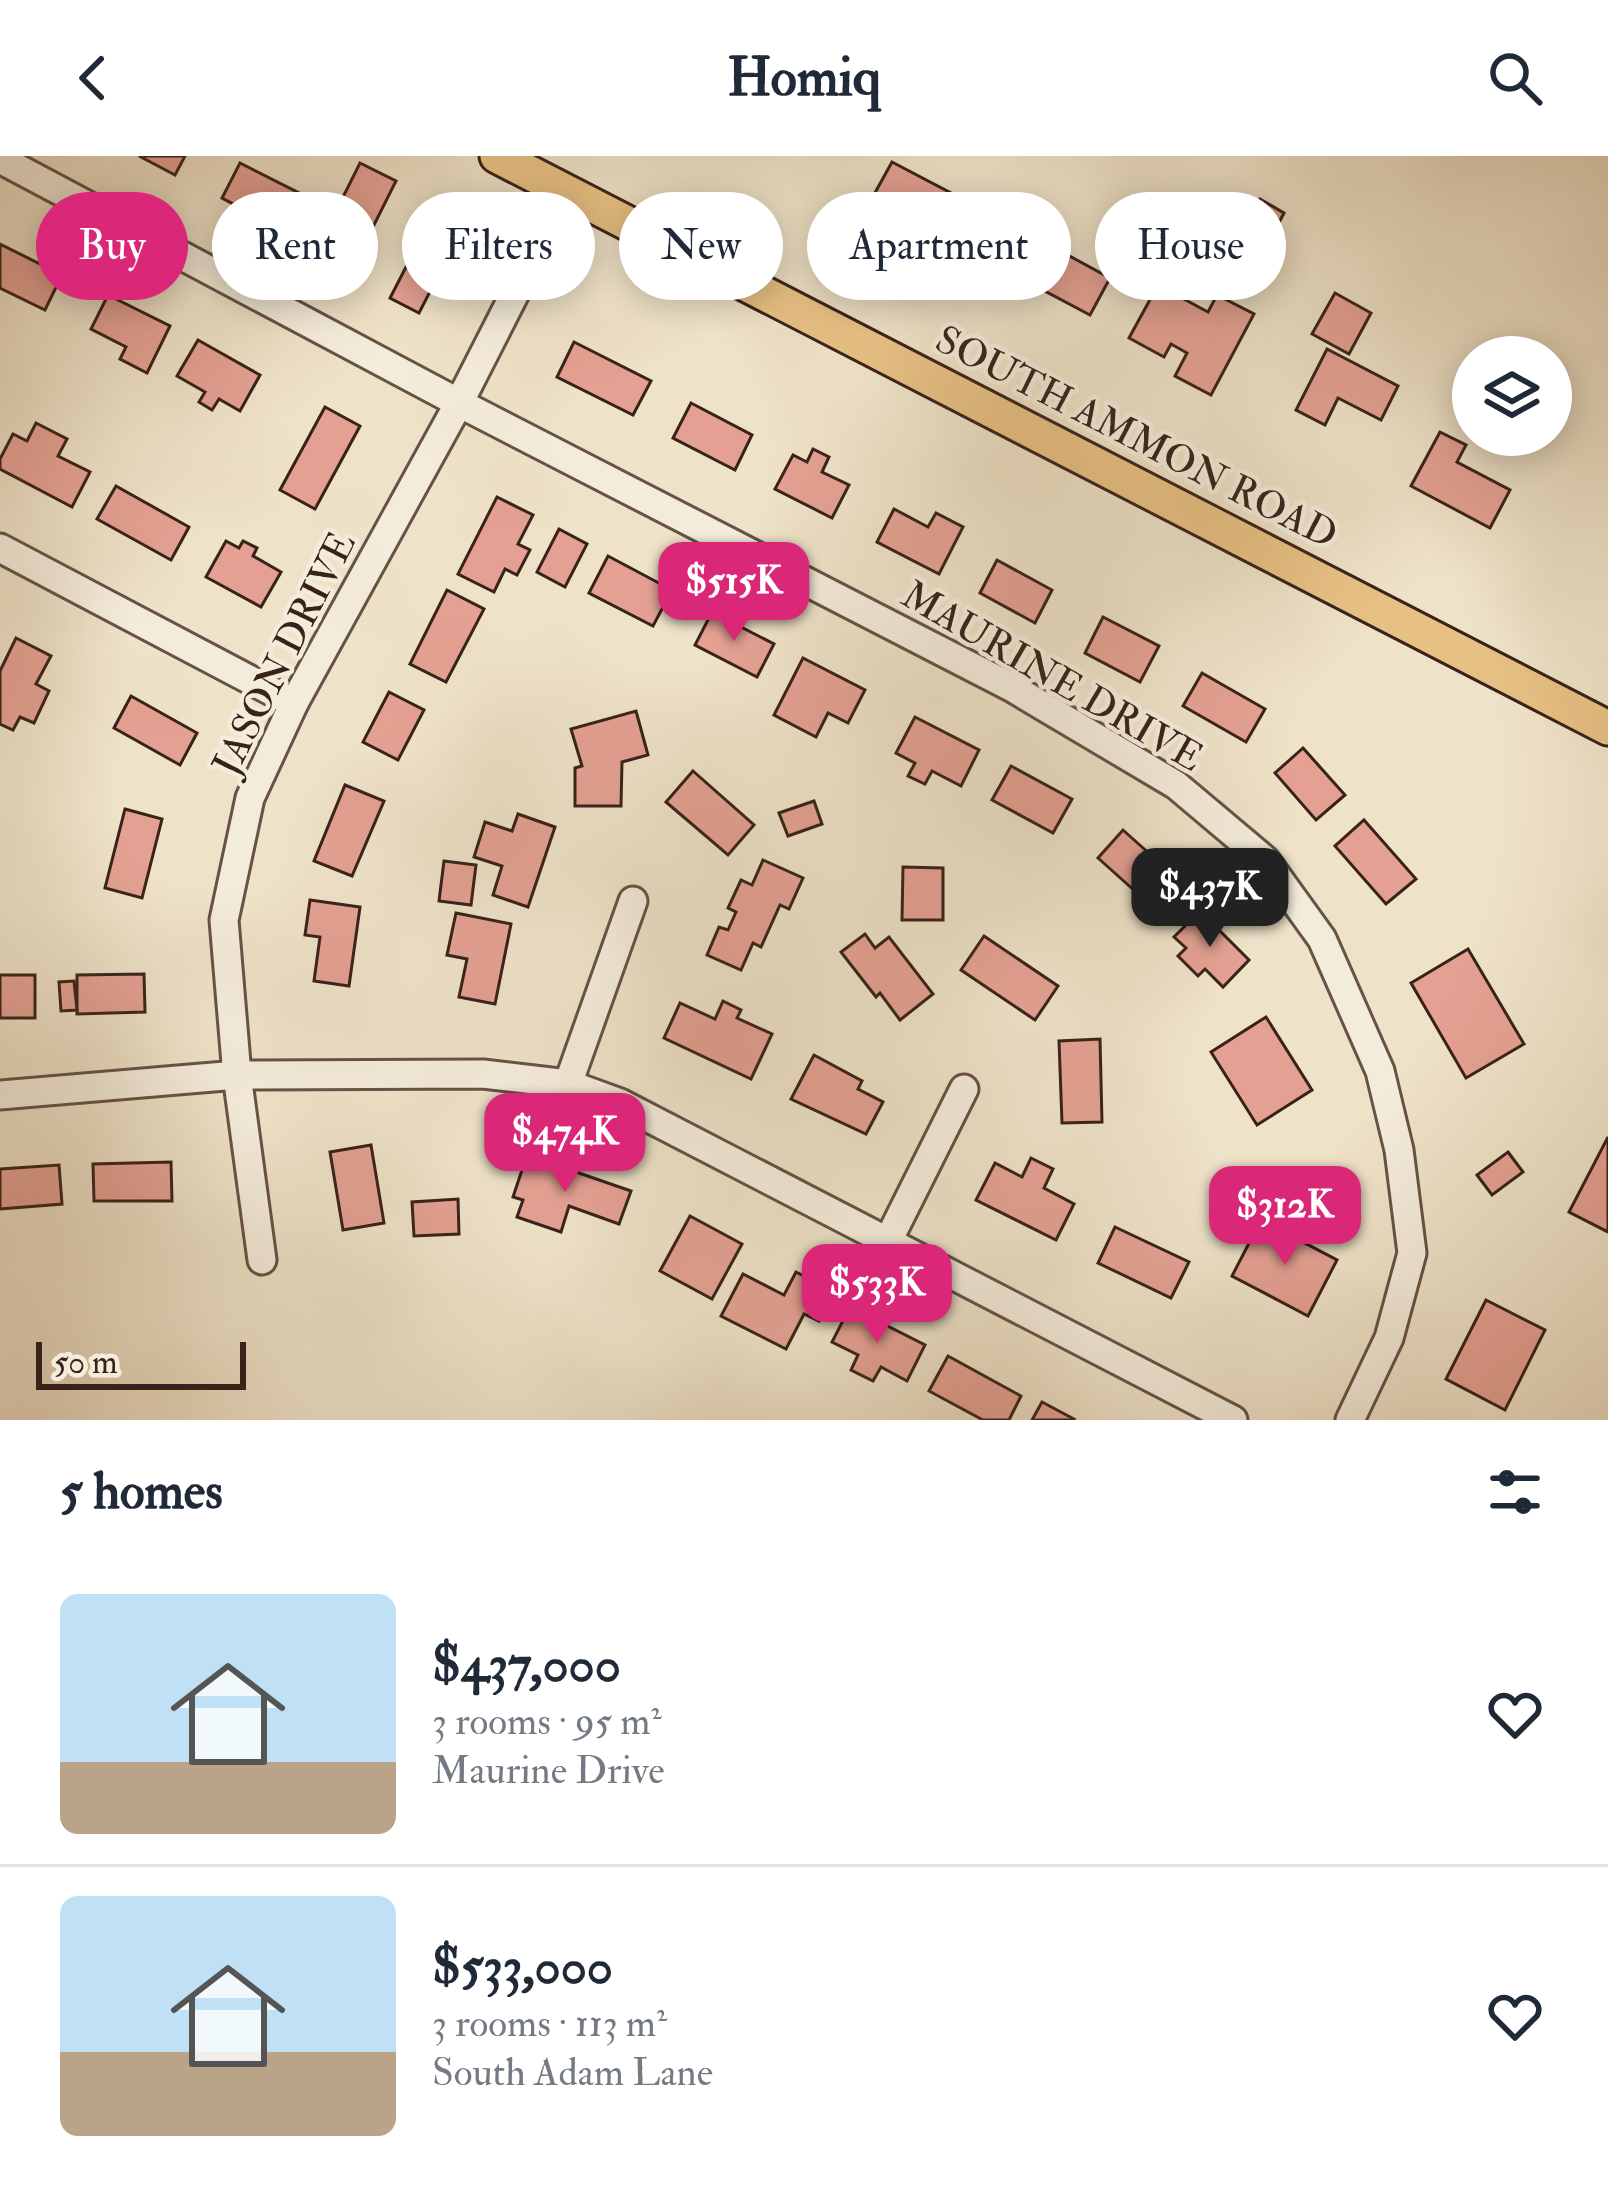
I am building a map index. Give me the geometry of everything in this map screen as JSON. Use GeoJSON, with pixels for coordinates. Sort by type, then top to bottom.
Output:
{"type":"FeatureCollection","features":[{"type":"Feature","properties":{"kind":"main road","name":"SOUTH AMMON ROAD"},"geometry":{"type":"LineString","coordinates":[[497,156],[564,192]]}},
{"type":"Feature","properties":{"kind":"main road","name":"SOUTH AMMON ROAD"},"geometry":{"type":"LineString","coordinates":[[595,207],[1608,728]]}},
{"type":"Feature","properties":{"kind":"street","name":"MAURINE DRIVE"},"geometry":{"type":"LineString","coordinates":[[0,159],[459,403],[1011,687],[1176,784],[1264,860],[1322,939],[1380,1071],[1400,1150],[1412,1252],[1389,1338],[1350,1420]]}},
{"type":"Feature","properties":{"kind":"street","name":"JASON DRIVE"},"geometry":{"type":"LineString","coordinates":[[262,1260],[224,920],[250,798],[294,703],[511,300]]}},
{"type":"Feature","properties":{"kind":"street"},"geometry":{"type":"LineString","coordinates":[[0,548],[294,703]]}},
{"type":"Feature","properties":{"kind":"street"},"geometry":{"type":"LineString","coordinates":[[568,1084],[633,901]]}},
{"type":"Feature","properties":{"kind":"street"},"geometry":{"type":"LineString","coordinates":[[0,1095],[238,1075],[483,1074],[568,1084],[620,1103],[1233,1420]]}},
{"type":"Feature","properties":{"kind":"street"},"geometry":{"type":"LineString","coordinates":[[888,1241],[964,1089]]}},
{"type":"Feature","properties":{"kind":"building"},"geometry":{"type":"Polygon","coordinates":[[[139,156],[185,156],[175,175],[139,156]]]}},
{"type":"Feature","properties":{"kind":"building"},"geometry":{"type":"Polygon","coordinates":[[[892,162],[949,192],[875,192],[892,162]]]}},
{"type":"Feature","properties":{"kind":"building"},"geometry":{"type":"Polygon","coordinates":[[[240,163],[297,192],[225,192],[240,163]]]}},
{"type":"Feature","properties":{"kind":"building"},"geometry":{"type":"Polygon","coordinates":[[[360,163],[396,181],[378,217],[378,192],[346,192],[360,163]]]}},
{"type":"Feature","properties":{"kind":"building"},"geometry":{"type":"Polygon","coordinates":[[[0,244],[36,262],[36,300],[50,300],[45,310],[0,288],[0,244]]]}},
{"type":"Feature","properties":{"kind":"building"},"geometry":{"type":"Polygon","coordinates":[[[1071,257],[1095,270],[1098,300],[1090,315],[1062,300],[1071,300],[1071,257]]]}},
{"type":"Feature","properties":{"kind":"building"},"geometry":{"type":"Polygon","coordinates":[[[402,275],[402,300],[426,300],[419,313],[390,298],[402,275]]]}},
{"type":"Feature","properties":{"kind":"building"},"geometry":{"type":"Polygon","coordinates":[[[1335,293],[1371,313],[1349,354],[1312,334],[1335,293]]]}},
{"type":"Feature","properties":{"kind":"building"},"geometry":{"type":"Polygon","coordinates":[[[106,300],[118,300],[170,326],[147,373],[120,359],[126,347],[91,329],[106,300]]]}},
{"type":"Feature","properties":{"kind":"building"},"geometry":{"type":"Polygon","coordinates":[[[1150,300],[1186,300],[1208,312],[1214,300],[1227,300],[1254,314],[1211,395],[1175,376],[1187,353],[1171,344],[1164,357],[1129,338],[1150,300]]]}},
{"type":"Feature","properties":{"kind":"building"},"geometry":{"type":"Polygon","coordinates":[[[198,340],[260,375],[240,411],[219,399],[212,410],[199,402],[205,392],[177,376],[198,340]]]}},
{"type":"Feature","properties":{"kind":"building"},"geometry":{"type":"Polygon","coordinates":[[[574,342],[651,381],[633,415],[557,377],[574,342]]]}},
{"type":"Feature","properties":{"kind":"building"},"geometry":{"type":"Polygon","coordinates":[[[1327,349],[1398,386],[1381,420],[1338,398],[1325,425],[1296,410],[1327,349]]]}},
{"type":"Feature","properties":{"kind":"building"},"geometry":{"type":"Polygon","coordinates":[[[691,403],[752,435],[735,470],[673,438],[691,403]]]}},
{"type":"Feature","properties":{"kind":"building"},"geometry":{"type":"Polygon","coordinates":[[[325,407],[360,426],[315,509],[280,490],[325,407]]]}},
{"type":"Feature","properties":{"kind":"building"},"geometry":{"type":"Polygon","coordinates":[[[36,423],[67,439],[58,456],[90,472],[72,507],[0,469],[13,434],[27,441],[36,423]]]}},
{"type":"Feature","properties":{"kind":"building"},"geometry":{"type":"Polygon","coordinates":[[[1440,432],[1452,438],[1452,456],[1460,456],[1457,462],[1510,490],[1490,528],[1411,486],[1440,432]]]}},
{"type":"Feature","properties":{"kind":"building"},"geometry":{"type":"Polygon","coordinates":[[[813,449],[829,457],[822,472],[849,485],[832,518],[775,489],[793,455],[807,462],[813,449]]]}},
{"type":"Feature","properties":{"kind":"building"},"geometry":{"type":"Polygon","coordinates":[[[116,486],[189,527],[171,560],[97,519],[116,486]]]}},
{"type":"Feature","properties":{"kind":"building"},"geometry":{"type":"Polygon","coordinates":[[[497,497],[533,515],[518,544],[530,550],[517,575],[505,569],[494,592],[458,574],[497,497]]]}},
{"type":"Feature","properties":{"kind":"building"},"geometry":{"type":"Polygon","coordinates":[[[894,509],[928,527],[936,513],[963,527],[939,574],[877,542],[894,509]]]}},
{"type":"Feature","properties":{"kind":"building"},"geometry":{"type":"Polygon","coordinates":[[[559,529],[587,544],[565,587],[537,572],[559,529]]]}},
{"type":"Feature","properties":{"kind":"building"},"geometry":{"type":"Polygon","coordinates":[[[226,541],[239,548],[243,541],[257,548],[253,556],[281,572],[261,607],[206,577],[226,541]]]}},
{"type":"Feature","properties":{"kind":"building"},"geometry":{"type":"Polygon","coordinates":[[[608,556],[672,590],[653,626],[589,593],[608,556]]]}},
{"type":"Feature","properties":{"kind":"building"},"geometry":{"type":"Polygon","coordinates":[[[997,560],[1052,590],[1035,623],[980,593],[997,560]]]}},
{"type":"Feature","properties":{"kind":"building"},"geometry":{"type":"Polygon","coordinates":[[[447,590],[484,609],[446,682],[410,664],[447,590]]]}},
{"type":"Feature","properties":{"kind":"building"},"geometry":{"type":"Polygon","coordinates":[[[712,612],[774,644],[757,677],[695,645],[712,612]]]}},
{"type":"Feature","properties":{"kind":"building"},"geometry":{"type":"Polygon","coordinates":[[[1103,617],[1159,646],[1140,682],[1085,653],[1103,617]]]}},
{"type":"Feature","properties":{"kind":"building"},"geometry":{"type":"Polygon","coordinates":[[[16,638],[51,656],[36,684],[49,691],[34,723],[20,717],[13,730],[0,724],[0,671],[16,638]]]}},
{"type":"Feature","properties":{"kind":"building"},"geometry":{"type":"Polygon","coordinates":[[[803,658],[865,690],[848,723],[828,713],[816,737],[774,715],[803,658]]]}},
{"type":"Feature","properties":{"kind":"building"},"geometry":{"type":"Polygon","coordinates":[[[1202,673],[1265,709],[1246,742],[1183,706],[1202,673]]]}},
{"type":"Feature","properties":{"kind":"building"},"geometry":{"type":"Polygon","coordinates":[[[389,692],[424,710],[398,760],[363,742],[389,692]]]}},
{"type":"Feature","properties":{"kind":"building"},"geometry":{"type":"Polygon","coordinates":[[[131,696],[197,733],[180,765],[114,728],[131,696]]]}},
{"type":"Feature","properties":{"kind":"building"},"geometry":{"type":"Polygon","coordinates":[[[636,711],[648,755],[622,762],[621,806],[575,806],[575,768],[582,766],[571,729],[636,711]]]}},
{"type":"Feature","properties":{"kind":"building"},"geometry":{"type":"Polygon","coordinates":[[[915,717],[979,750],[961,786],[932,771],[925,784],[908,776],[915,763],[896,753],[915,717]]]}},
{"type":"Feature","properties":{"kind":"building"},"geometry":{"type":"Polygon","coordinates":[[[1303,748],[1345,795],[1316,820],[1275,773],[1303,748]]]}},
{"type":"Feature","properties":{"kind":"building"},"geometry":{"type":"Polygon","coordinates":[[[1011,766],[1072,799],[1053,833],[992,800],[1011,766]]]}},
{"type":"Feature","properties":{"kind":"building"},"geometry":{"type":"Polygon","coordinates":[[[693,771],[754,825],[728,855],[666,802],[693,771]]]}},
{"type":"Feature","properties":{"kind":"building"},"geometry":{"type":"Polygon","coordinates":[[[345,785],[384,801],[352,876],[314,861],[345,785]]]}},
{"type":"Feature","properties":{"kind":"building"},"geometry":{"type":"Polygon","coordinates":[[[814,801],[822,824],[788,836],[779,813],[814,801]]]}},
{"type":"Feature","properties":{"kind":"building"},"geometry":{"type":"Polygon","coordinates":[[[125,809],[162,819],[142,898],[105,888],[125,809]]]}},
{"type":"Feature","properties":{"kind":"building"},"geometry":{"type":"Polygon","coordinates":[[[518,814],[555,827],[528,907],[493,895],[502,866],[474,857],[485,822],[512,831],[518,814]]]}},
{"type":"Feature","properties":{"kind":"building"},"geometry":{"type":"Polygon","coordinates":[[[1364,820],[1416,879],[1386,904],[1335,846],[1364,820]]]}},
{"type":"Feature","properties":{"kind":"building"},"geometry":{"type":"Polygon","coordinates":[[[1123,830],[1171,873],[1146,901],[1098,858],[1123,830]]]}},
{"type":"Feature","properties":{"kind":"building"},"geometry":{"type":"Polygon","coordinates":[[[763,860],[803,878],[789,909],[780,905],[761,947],[753,943],[741,970],[707,955],[719,927],[728,930],[736,912],[728,908],[741,880],[752,885],[763,860]]]}},
{"type":"Feature","properties":{"kind":"building"},"geometry":{"type":"Polygon","coordinates":[[[444,861],[476,865],[471,905],[439,901],[444,861]]]}},
{"type":"Feature","properties":{"kind":"building"},"geometry":{"type":"Polygon","coordinates":[[[903,867],[943,868],[943,920],[902,920],[903,867]]]}},
{"type":"Feature","properties":{"kind":"building"},"geometry":{"type":"Polygon","coordinates":[[[310,900],[360,907],[349,986],[314,981],[320,937],[305,935],[310,900]]]}},
{"type":"Feature","properties":{"kind":"building"},"geometry":{"type":"Polygon","coordinates":[[[1200,911],[1249,960],[1223,987],[1205,969],[1198,976],[1178,956],[1186,948],[1174,937],[1200,911]]]}},
{"type":"Feature","properties":{"kind":"building"},"geometry":{"type":"Polygon","coordinates":[[[456,913],[511,924],[495,1004],[459,997],[467,959],[447,955],[456,913]]]}},
{"type":"Feature","properties":{"kind":"building"},"geometry":{"type":"Polygon","coordinates":[[[865,934],[875,948],[889,937],[933,994],[900,1020],[841,952],[865,934]]]}},
{"type":"Feature","properties":{"kind":"building"},"geometry":{"type":"Polygon","coordinates":[[[984,936],[1058,986],[1035,1020],[961,970],[984,936]]]}},
{"type":"Feature","properties":{"kind":"building"},"geometry":{"type":"Polygon","coordinates":[[[1468,949],[1524,1044],[1466,1078],[1411,983],[1468,949]]]}},
{"type":"Feature","properties":{"kind":"building"},"geometry":{"type":"Polygon","coordinates":[[[144,974],[145,1012],[77,1014],[77,975],[144,974]]]}},
{"type":"Feature","properties":{"kind":"building"},"geometry":{"type":"Polygon","coordinates":[[[0,975],[35,975],[35,1018],[0,1018],[0,975]]]}},
{"type":"Feature","properties":{"kind":"building"},"geometry":{"type":"Polygon","coordinates":[[[74,981],[77,1010],[61,1011],[59,982],[74,981]]]}},
{"type":"Feature","properties":{"kind":"building"},"geometry":{"type":"Polygon","coordinates":[[[723,1001],[741,1010],[737,1018],[772,1034],[751,1079],[664,1038],[680,1003],[715,1019],[723,1001]]]}},
{"type":"Feature","properties":{"kind":"building"},"geometry":{"type":"Polygon","coordinates":[[[1266,1017],[1312,1090],[1257,1125],[1211,1052],[1266,1017]]]}},
{"type":"Feature","properties":{"kind":"building"},"geometry":{"type":"Polygon","coordinates":[[[1100,1039],[1102,1122],[1062,1123],[1059,1041],[1100,1039]]]}},
{"type":"Feature","properties":{"kind":"building"},"geometry":{"type":"Polygon","coordinates":[[[814,1055],[862,1081],[858,1089],[883,1102],[866,1134],[791,1099],[814,1055]]]}},
{"type":"Feature","properties":{"kind":"building"},"geometry":{"type":"Polygon","coordinates":[[[1608,1137],[1608,1232],[1569,1212],[1608,1137]]]}},
{"type":"Feature","properties":{"kind":"building"},"geometry":{"type":"Polygon","coordinates":[[[371,1145],[384,1223],[343,1230],[330,1152],[371,1145]]]}},
{"type":"Feature","properties":{"kind":"building"},"geometry":{"type":"Polygon","coordinates":[[[1508,1152],[1523,1172],[1492,1195],[1477,1175],[1508,1152]]]}},
{"type":"Feature","properties":{"kind":"building"},"geometry":{"type":"Polygon","coordinates":[[[527,1155],[631,1191],[619,1224],[569,1206],[561,1232],[517,1217],[523,1200],[513,1197],[527,1155]]]}},
{"type":"Feature","properties":{"kind":"building"},"geometry":{"type":"Polygon","coordinates":[[[1031,1158],[1053,1169],[1044,1188],[1074,1204],[1056,1240],[976,1200],[995,1163],[1022,1177],[1031,1158]]]}},
{"type":"Feature","properties":{"kind":"building"},"geometry":{"type":"Polygon","coordinates":[[[171,1162],[172,1201],[94,1201],[93,1164],[171,1162]]]}},
{"type":"Feature","properties":{"kind":"building"},"geometry":{"type":"Polygon","coordinates":[[[59,1165],[62,1204],[0,1209],[0,1169],[59,1165]]]}},
{"type":"Feature","properties":{"kind":"building"},"geometry":{"type":"Polygon","coordinates":[[[458,1199],[459,1234],[414,1236],[412,1202],[458,1199]]]}},
{"type":"Feature","properties":{"kind":"building"},"geometry":{"type":"Polygon","coordinates":[[[690,1216],[742,1244],[712,1299],[660,1271],[690,1216]]]}},
{"type":"Feature","properties":{"kind":"building"},"geometry":{"type":"Polygon","coordinates":[[[1261,1220],[1337,1260],[1308,1316],[1232,1276],[1261,1220]]]}},
{"type":"Feature","properties":{"kind":"building"},"geometry":{"type":"Polygon","coordinates":[[[1115,1227],[1189,1262],[1171,1298],[1098,1263],[1115,1227]]]}},
{"type":"Feature","properties":{"kind":"building"},"geometry":{"type":"Polygon","coordinates":[[[796,1272],[834,1292],[819,1321],[804,1314],[786,1349],[721,1316],[743,1274],[784,1295],[796,1272]]]}},
{"type":"Feature","properties":{"kind":"building"},"geometry":{"type":"Polygon","coordinates":[[[1486,1300],[1545,1330],[1505,1410],[1446,1379],[1486,1300]]]}},
{"type":"Feature","properties":{"kind":"building"},"geometry":{"type":"Polygon","coordinates":[[[850,1307],[925,1345],[907,1381],[881,1367],[873,1381],[851,1370],[858,1355],[832,1342],[850,1307]]]}},
{"type":"Feature","properties":{"kind":"building"},"geometry":{"type":"Polygon","coordinates":[[[948,1356],[1021,1396],[1009,1420],[983,1420],[929,1391],[948,1356]]]}},
{"type":"Feature","properties":{"kind":"building"},"geometry":{"type":"Polygon","coordinates":[[[1042,1402],[1074,1419],[1032,1420],[1042,1402]]]}}]}
